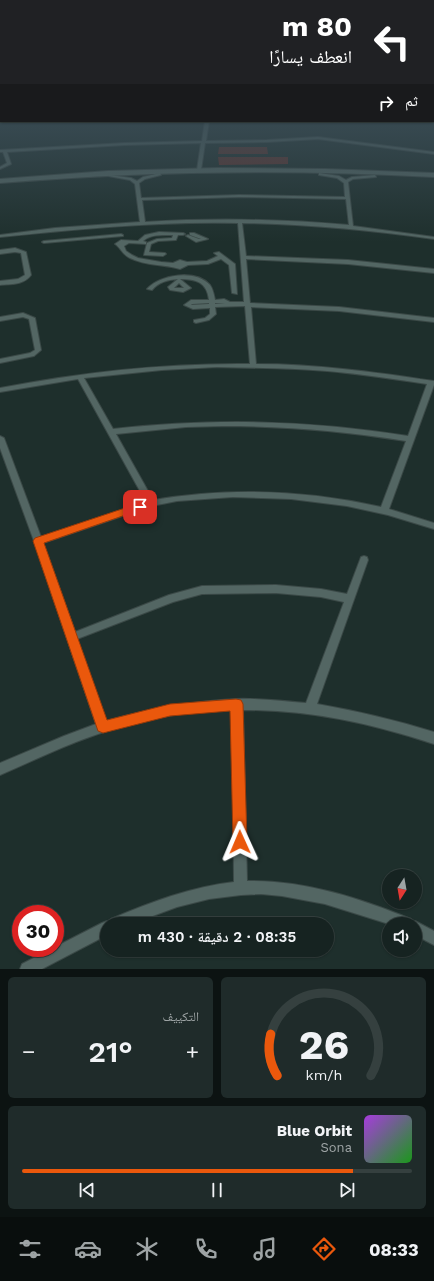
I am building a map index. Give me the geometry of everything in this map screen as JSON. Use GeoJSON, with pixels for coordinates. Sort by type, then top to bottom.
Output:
{"type":"FeatureCollection","features":[{"type":"Feature","properties":{"kind":"street"},"geometry":{"type":"LineString","coordinates":[[0,168],[7,166],[8,163],[5,152]]}},
{"type":"Feature","properties":{"kind":"street"},"geometry":{"type":"LineString","coordinates":[[199,170],[202,152]]}},
{"type":"Feature","properties":{"kind":"street"},"geometry":{"type":"LineString","coordinates":[[0,184],[108,175],[199,170],[329,170],[434,175]]}},
{"type":"Feature","properties":{"kind":"street"},"geometry":{"type":"LineString","coordinates":[[137,183],[141,179],[160,174]]}},
{"type":"Feature","properties":{"kind":"street"},"geometry":{"type":"LineString","coordinates":[[0,181],[71,175],[160,174],[320,174],[434,179]]}},
{"type":"Feature","properties":{"kind":"street"},"geometry":{"type":"LineString","coordinates":[[320,174],[338,177],[346,182]]}},
{"type":"Feature","properties":{"kind":"street"},"geometry":{"type":"LineString","coordinates":[[50,180],[70,177],[71,175]]}},
{"type":"Feature","properties":{"kind":"street"},"geometry":{"type":"LineString","coordinates":[[108,175],[131,179],[137,183],[143,224]]}},
{"type":"Feature","properties":{"kind":"street"},"geometry":{"type":"LineString","coordinates":[[346,182],[352,178],[375,176]]}},
{"type":"Feature","properties":{"kind":"street"},"geometry":{"type":"LineString","coordinates":[[346,182],[351,226]]}},
{"type":"Feature","properties":{"kind":"street"},"geometry":{"type":"LineString","coordinates":[[140,199],[239,196],[348,198]]}},
{"type":"Feature","properties":{"kind":"street"},"geometry":{"type":"LineString","coordinates":[[240,221],[253,365]]}},
{"type":"Feature","properties":{"kind":"street"},"geometry":{"type":"LineString","coordinates":[[0,236],[120,225],[288,221],[351,226],[434,238]]}},
{"type":"Feature","properties":{"kind":"street"},"geometry":{"type":"LineString","coordinates":[[120,225],[121,241],[124,252],[137,259],[152,263],[177,266],[202,263],[221,257]]}},
{"type":"Feature","properties":{"kind":"street"},"geometry":{"type":"LineString","coordinates":[[44,242],[121,241],[127,243],[149,243],[157,240],[174,239],[176,234]]}},
{"type":"Feature","properties":{"kind":"street"},"geometry":{"type":"LineString","coordinates":[[139,243],[141,239],[150,235],[188,234]]}},
{"type":"Feature","properties":{"kind":"street"},"geometry":{"type":"LineString","coordinates":[[149,243],[146,254],[163,254]]}},
{"type":"Feature","properties":{"kind":"street"},"geometry":{"type":"LineString","coordinates":[[0,252],[18,251],[24,255],[28,276],[25,279],[0,283]]}},
{"type":"Feature","properties":{"kind":"street"},"geometry":{"type":"LineString","coordinates":[[217,253],[233,266],[235,293]]}},
{"type":"Feature","properties":{"kind":"street"},"geometry":{"type":"LineString","coordinates":[[243,257],[326,260],[434,271]]}},
{"type":"Feature","properties":{"kind":"street"},"geometry":{"type":"LineString","coordinates":[[177,266],[179,278]]}},
{"type":"Feature","properties":{"kind":"street"},"geometry":{"type":"LineString","coordinates":[[150,289],[159,282],[179,278],[192,278],[206,284],[210,290],[213,314],[211,317],[204,320],[196,321]]}},
{"type":"Feature","properties":{"kind":"street"},"geometry":{"type":"LineString","coordinates":[[212,304],[225,306],[229,304],[247,304],[347,310],[434,320]]}},
{"type":"Feature","properties":{"kind":"street"},"geometry":{"type":"LineString","coordinates":[[0,319],[12,317],[26,318],[33,324],[38,350],[35,353],[0,360]]}},
{"type":"Feature","properties":{"kind":"street"},"geometry":{"type":"LineString","coordinates":[[0,390],[80,376],[172,367],[253,365],[337,370],[433,383],[410,439],[384,510]]}},
{"type":"Feature","properties":{"kind":"street"},"geometry":{"type":"LineString","coordinates":[[80,376],[151,503]]}},
{"type":"Feature","properties":{"kind":"street"},"geometry":{"type":"LineString","coordinates":[[111,432],[188,424],[271,424],[340,428],[410,439]]}},
{"type":"Feature","properties":{"kind":"street"},"geometry":{"type":"LineString","coordinates":[[0,438],[38,541],[103,727]]}},
{"type":"Feature","properties":{"kind":"street"},"geometry":{"type":"LineString","coordinates":[[38,541],[151,503],[187,497],[264,495],[340,502],[384,510],[434,526]]}},
{"type":"Feature","properties":{"kind":"street"},"geometry":{"type":"LineString","coordinates":[[310,708],[364,560]]}},
{"type":"Feature","properties":{"kind":"street"},"geometry":{"type":"LineString","coordinates":[[72,637],[172,598],[202,590],[283,590],[321,593],[350,599]]}},
{"type":"Feature","properties":{"kind":"street"},"geometry":{"type":"LineString","coordinates":[[236,704],[241,888]]}},
{"type":"Feature","properties":{"kind":"street"},"geometry":{"type":"LineString","coordinates":[[0,769],[103,727],[170,710],[236,704],[310,708],[366,718],[434,738]]}},
{"type":"Feature","properties":{"kind":"street"},"geometry":{"type":"LineString","coordinates":[[134,917],[167,904],[204,894],[241,888],[265,888],[319,896],[368,909],[388,917]]}},
{"type":"Feature","properties":{"kind":"street"},"geometry":{"type":"LineString","coordinates":[[27,969],[100,932]]}},
{"type":"Feature","properties":{"kind":"street"},"geometry":{"type":"LineString","coordinates":[[422,932],[434,938]]}},
{"type":"Feature","properties":{"kind":"shaded area"},"geometry":{"type":"Polygon","coordinates":[[[218,152],[268,152],[268,154],[218,154],[218,152]]]}},
{"type":"Feature","properties":{"kind":"shaded area"},"geometry":{"type":"Polygon","coordinates":[[[218,157],[288,157],[288,164],[219,165],[218,157]]]}},
{"type":"Feature","properties":{"kind":"route"},"geometry":{"type":"LineString","coordinates":[[140,507],[38,541],[103,727],[136,717],[170,710],[236,704],[240,842]]}}]}
